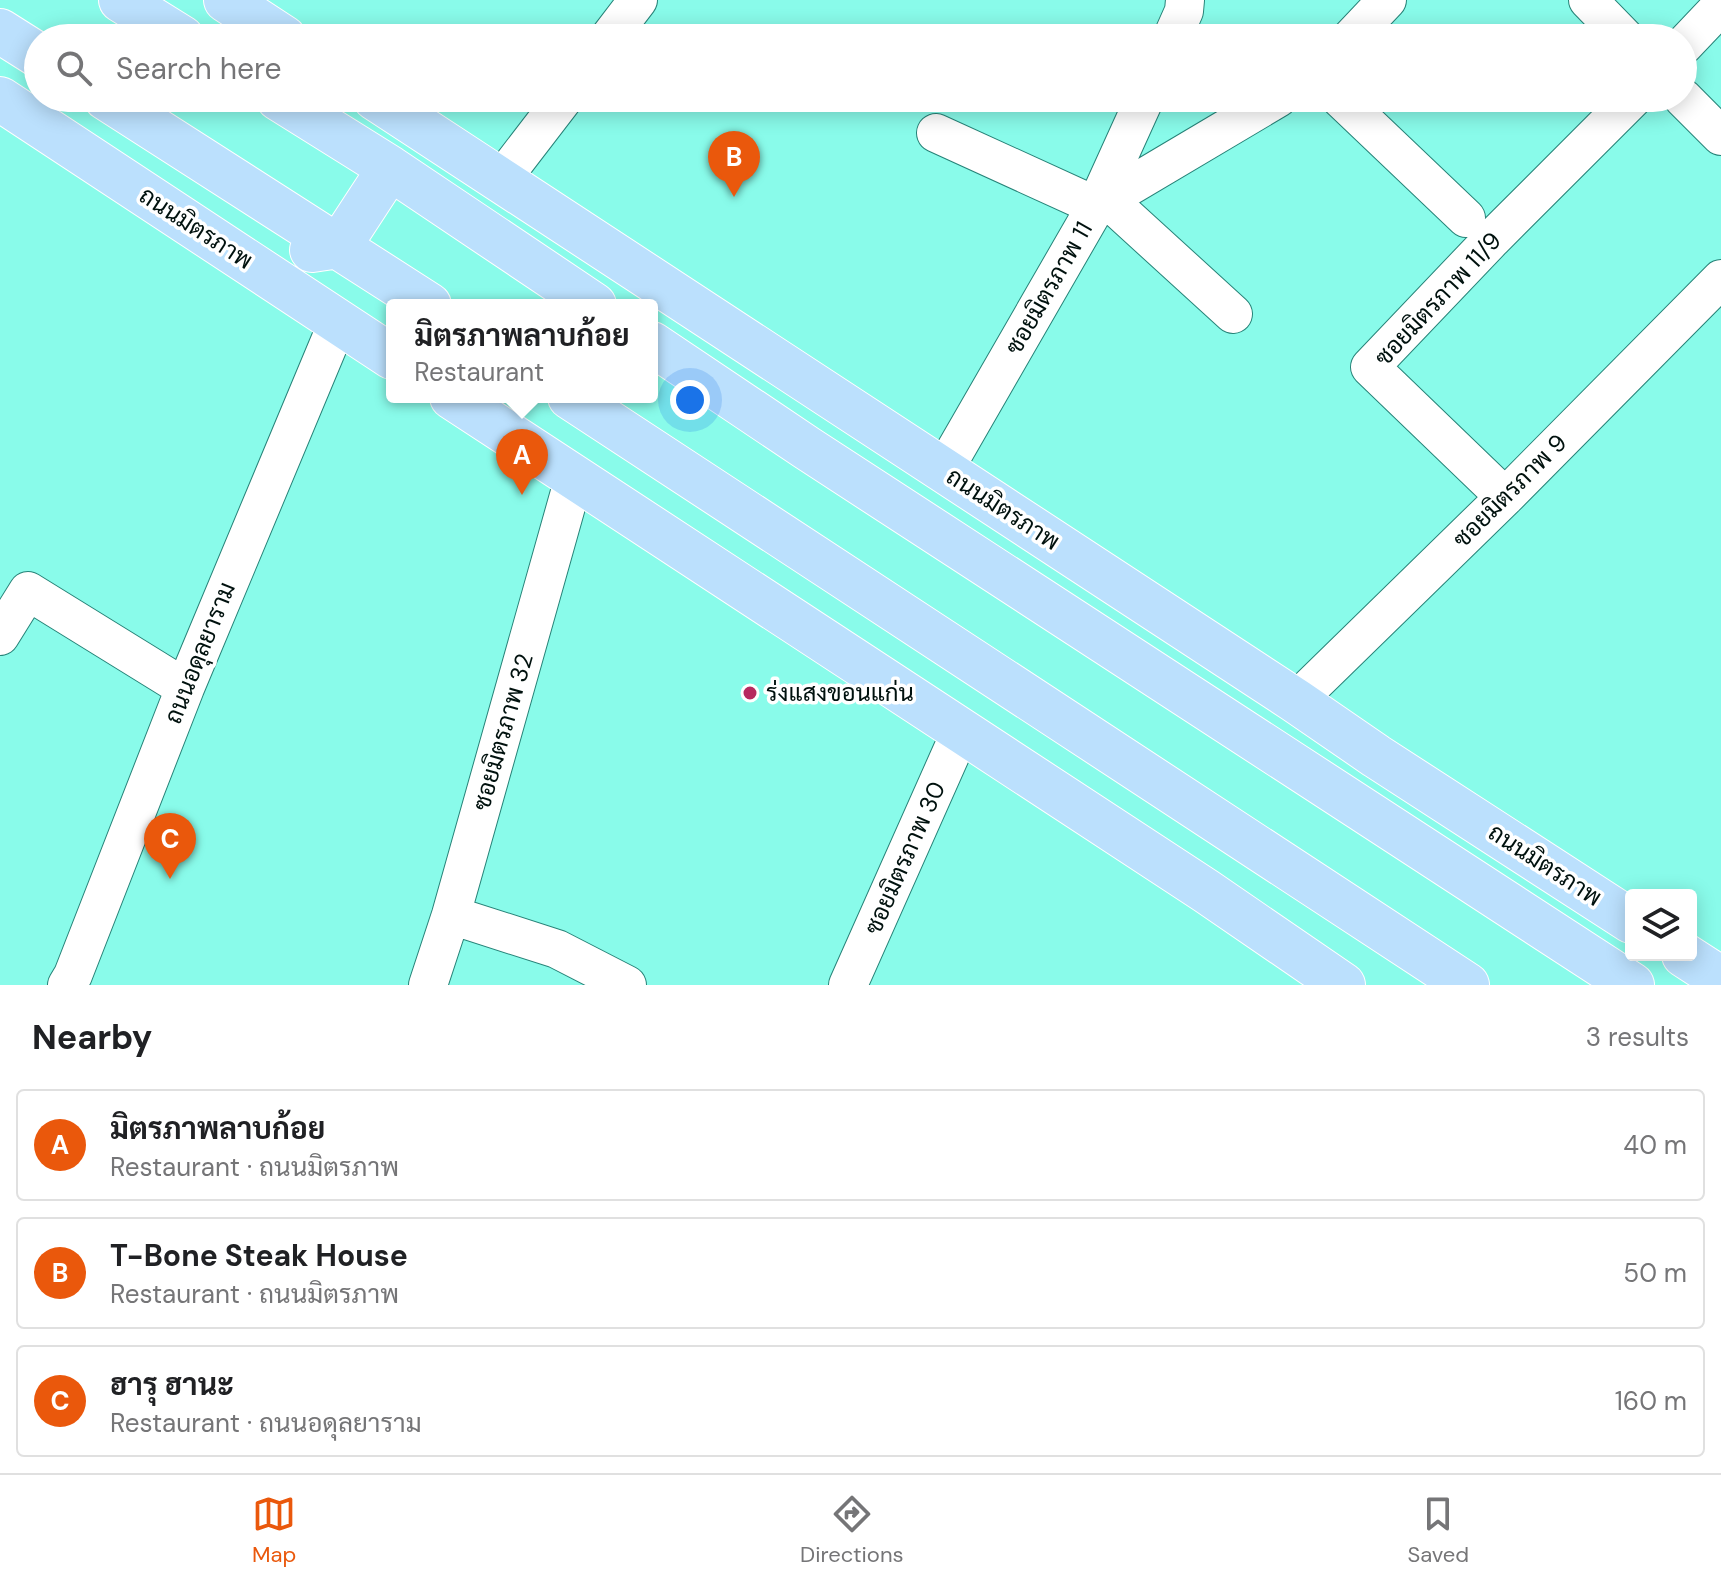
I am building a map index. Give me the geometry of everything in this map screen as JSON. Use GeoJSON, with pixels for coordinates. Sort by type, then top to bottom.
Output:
{"type":"FeatureCollection","features":[{"type":"Feature","properties":{"kind":"main road"},"geometry":{"type":"LineString","coordinates":[[121,0],[160,24]]}},
{"type":"Feature","properties":{"kind":"main road"},"geometry":{"type":"LineString","coordinates":[[226,0],[273,21]]}},
{"type":"Feature","properties":{"kind":"main road"},"geometry":{"type":"LineString","coordinates":[[0,31],[24,46]]}},
{"type":"Feature","properties":{"kind":"main road","name":"ถนนมิตรภาพ"},"geometry":{"type":"LineString","coordinates":[[0,99],[386,353]]}},
{"type":"Feature","properties":{"kind":"main road"},"geometry":{"type":"LineString","coordinates":[[128,112],[420,299]]}},
{"type":"Feature","properties":{"kind":"main road"},"geometry":{"type":"LineString","coordinates":[[300,112],[585,299]]}},
{"type":"Feature","properties":{"kind":"main road","name":"ถนนมิตรภาพ"},"geometry":{"type":"LineString","coordinates":[[397,112],[1625,917]]}},
{"type":"Feature","properties":{"kind":"main road"},"geometry":{"type":"LineString","coordinates":[[244,258],[339,246],[390,168]]}},
{"type":"Feature","properties":{"kind":"main road"},"geometry":{"type":"LineString","coordinates":[[658,348],[1633,985]]}},
{"type":"Feature","properties":{"kind":"main road"},"geometry":{"type":"LineString","coordinates":[[807,448],[838,401]]}},
{"type":"Feature","properties":{"kind":"main road"},"geometry":{"type":"LineString","coordinates":[[461,403],[1206,891],[1323,980]]}},
{"type":"Feature","properties":{"kind":"main road"},"geometry":{"type":"LineString","coordinates":[[579,403],[1467,985]]}},
{"type":"Feature","properties":{"kind":"main road"},"geometry":{"type":"LineString","coordinates":[[1204,706],[1296,701]]}},
{"type":"Feature","properties":{"kind":"main road"},"geometry":{"type":"LineString","coordinates":[[1206,891],[1242,837]]}},
{"type":"Feature","properties":{"kind":"main road"},"geometry":{"type":"LineString","coordinates":[[1558,873],[1633,985]]}},
{"type":"Feature","properties":{"kind":"main road"},"geometry":{"type":"LineString","coordinates":[[1693,961],[1721,979]]}},
{"type":"Feature","properties":{"kind":"street"},"geometry":{"type":"LineString","coordinates":[[620,24],[638,0]]}},
{"type":"Feature","properties":{"kind":"street"},"geometry":{"type":"LineString","coordinates":[[1178,24],[1185,0]]}},
{"type":"Feature","properties":{"kind":"street"},"geometry":{"type":"LineString","coordinates":[[1364,24],[1387,0]]}},
{"type":"Feature","properties":{"kind":"street"},"geometry":{"type":"LineString","coordinates":[[1588,0],[1611,24]]}},
{"type":"Feature","properties":{"kind":"street"},"geometry":{"type":"LineString","coordinates":[[1697,31],[1721,6]]}},
{"type":"Feature","properties":{"kind":"street"},"geometry":{"type":"LineString","coordinates":[[501,180],[553,112]]}},
{"type":"Feature","properties":{"kind":"street"},"geometry":{"type":"LineString","coordinates":[[1102,202],[1139,112]]}},
{"type":"Feature","properties":{"kind":"street","name":"ซอยมิตรภาพ 11"},"geometry":{"type":"LineString","coordinates":[[944,470],[1102,202],[1254,112]]}},
{"type":"Feature","properties":{"kind":"street"},"geometry":{"type":"LineString","coordinates":[[1355,112],[1466,218]]}},
{"type":"Feature","properties":{"kind":"street","name":"ซอยมิตรภาพ 11/9"},"geometry":{"type":"LineString","coordinates":[[1505,497],[1370,367],[1619,112]]}},
{"type":"Feature","properties":{"kind":"street"},"geometry":{"type":"LineString","coordinates":[[1697,112],[1721,136]]}},
{"type":"Feature","properties":{"kind":"street"},"geometry":{"type":"LineString","coordinates":[[936,133],[1102,202],[1233,314]]}},
{"type":"Feature","properties":{"kind":"street","name":"ซอยมิตรภาพ 9"},"geometry":{"type":"LineString","coordinates":[[1296,701],[1505,497],[1721,279]]}},
{"type":"Feature","properties":{"kind":"street","name":"ถนนอดุลยาราม"},"geometry":{"type":"LineString","coordinates":[[67,985],[185,688],[338,322]]}},
{"type":"Feature","properties":{"kind":"street","name":"ซอยมิตรภาพ 32"},"geometry":{"type":"LineString","coordinates":[[428,985],[451,915],[574,478]]}},
{"type":"Feature","properties":{"kind":"street"},"geometry":{"type":"LineString","coordinates":[[0,636],[28,591],[185,688]]}},
{"type":"Feature","properties":{"kind":"street","name":"ซอยมิตรภาพ 30"},"geometry":{"type":"LineString","coordinates":[[848,985],[961,731]]}},
{"type":"Feature","properties":{"kind":"street"},"geometry":{"type":"LineString","coordinates":[[451,915],[557,949],[627,985]]}},
{"type":"Feature","properties":{"kind":"place","name":"T-Bone Steak House"},"geometry":{"type":"Point","coordinates":[734,197]}},
{"type":"Feature","properties":{"kind":"place","name":"มิตรภาพลาบก้อย"},"geometry":{"type":"Point","coordinates":[522,495]}},
{"type":"Feature","properties":{"kind":"place","name":"ร่งแสงขอนแก่น"},"geometry":{"type":"Point","coordinates":[750,693]}},
{"type":"Feature","properties":{"kind":"place","name":"ฮารุ ฮานะ"},"geometry":{"type":"Point","coordinates":[170,879]}}]}
